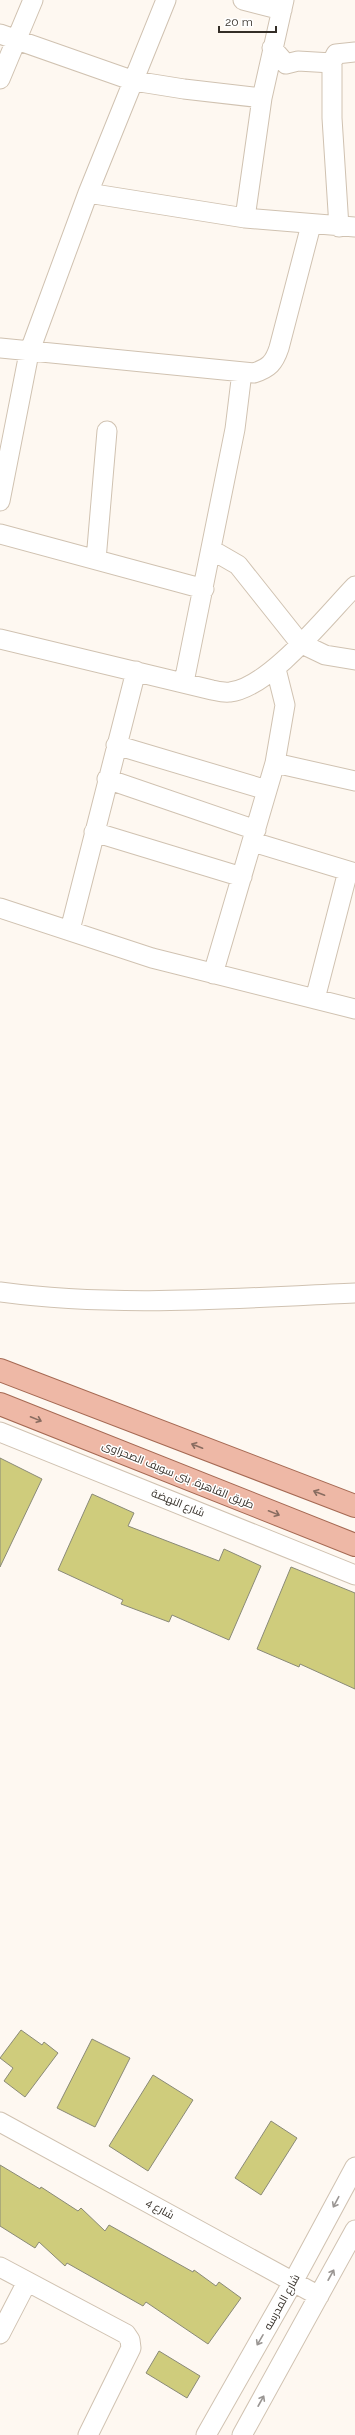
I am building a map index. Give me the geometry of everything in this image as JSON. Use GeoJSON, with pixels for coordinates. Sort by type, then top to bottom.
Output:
{"type":"FeatureCollection","features":[{"type":"Feature","properties":{"kind":"main road"},"geometry":{"type":"LineString","coordinates":[[0,1370],[355,1506]]}},
{"type":"Feature","properties":{"kind":"main road","name":"طريق القاهرة, بنى سويف الصحراوى"},"geometry":{"type":"LineString","coordinates":[[0,1404],[355,1545]]}},
{"type":"Feature","properties":{"kind":"street"},"geometry":{"type":"LineString","coordinates":[[0,79],[8,37],[33,0]]}},
{"type":"Feature","properties":{"kind":"street"},"geometry":{"type":"LineString","coordinates":[[1,495],[29,352],[88,194],[166,0]]}},
{"type":"Feature","properties":{"kind":"street"},"geometry":{"type":"LineString","coordinates":[[243,0],[283,5],[272,48],[262,98],[245,218]]}},
{"type":"Feature","properties":{"kind":"street"},"geometry":{"type":"LineString","coordinates":[[8,37],[134,81],[184,90],[262,98]]}},
{"type":"Feature","properties":{"kind":"street"},"geometry":{"type":"LineString","coordinates":[[272,48],[286,64],[298,61],[332,63]]}},
{"type":"Feature","properties":{"kind":"street"},"geometry":{"type":"LineString","coordinates":[[88,194],[245,218],[347,227],[332,118],[332,63],[336,54],[355,52]]}},
{"type":"Feature","properties":{"kind":"street"},"geometry":{"type":"LineString","coordinates":[[0,348],[242,372],[254,373],[263,370],[270,367],[276,357],[311,225]]}},
{"type":"Feature","properties":{"kind":"street"},"geometry":{"type":"LineString","coordinates":[[184,682],[212,550],[235,429],[242,372]]}},
{"type":"Feature","properties":{"kind":"street"},"geometry":{"type":"LineString","coordinates":[[96,560],[107,431]]}},
{"type":"Feature","properties":{"kind":"street"},"geometry":{"type":"LineString","coordinates":[[0,534],[204,589]]}},
{"type":"Feature","properties":{"kind":"street"},"geometry":{"type":"LineString","coordinates":[[212,550],[238,565],[300,643],[325,655],[355,660]]}},
{"type":"Feature","properties":{"kind":"street"},"geometry":{"type":"LineString","coordinates":[[0,639],[230,692],[261,680],[276,669],[355,586]]}},
{"type":"Feature","properties":{"kind":"street"},"geometry":{"type":"LineString","coordinates":[[213,974],[267,790],[286,705],[276,669]]}},
{"type":"Feature","properties":{"kind":"street"},"geometry":{"type":"LineString","coordinates":[[70,930],[107,779],[136,671]]}},
{"type":"Feature","properties":{"kind":"street"},"geometry":{"type":"LineString","coordinates":[[116,745],[267,790]]}},
{"type":"Feature","properties":{"kind":"street"},"geometry":{"type":"LineString","coordinates":[[274,763],[355,781]]}},
{"type":"Feature","properties":{"kind":"street"},"geometry":{"type":"LineString","coordinates":[[107,779],[352,872],[315,999]]}},
{"type":"Feature","properties":{"kind":"street"},"geometry":{"type":"LineString","coordinates":[[94,832],[242,877]]}},
{"type":"Feature","properties":{"kind":"street"},"geometry":{"type":"LineString","coordinates":[[0,908],[152,958],[355,1009]]}},
{"type":"Feature","properties":{"kind":"street"},"geometry":{"type":"LineString","coordinates":[[0,1292],[42,1298],[161,1302],[355,1293]]}},
{"type":"Feature","properties":{"kind":"street","name":"شارع النهضة"},"geometry":{"type":"LineString","coordinates":[[0,1432],[355,1575]]}},
{"type":"Feature","properties":{"kind":"street","name":"شارع 4"},"geometry":{"type":"LineString","coordinates":[[0,2122],[319,2296]]}},
{"type":"Feature","properties":{"kind":"street","name":"شارع المدرسه"},"geometry":{"type":"LineString","coordinates":[[206,2435],[293,2282],[355,2167]]}},
{"type":"Feature","properties":{"kind":"street"},"geometry":{"type":"LineString","coordinates":[[242,2435],[355,2230]]}},
{"type":"Feature","properties":{"kind":"street"},"geometry":{"type":"LineString","coordinates":[[0,2267],[126,2334],[130,2340],[131,2348],[88,2435]]}},
{"type":"Feature","properties":{"kind":"street"},"geometry":{"type":"LineString","coordinates":[[0,2334],[27,2282]]}},
{"type":"Feature","properties":{"kind":"building"},"geometry":{"type":"Polygon","coordinates":[[[0,1458],[42,1479],[0,1567],[0,1458]]]}},
{"type":"Feature","properties":{"kind":"building"},"geometry":{"type":"Polygon","coordinates":[[[92,1494],[134,1513],[128,1526],[219,1561],[224,1549],[261,1566],[229,1640],[172,1615],[169,1622],[121,1604],[123,1600],[58,1570],[92,1494]]]}},
{"type":"Feature","properties":{"kind":"building"},"geometry":{"type":"Polygon","coordinates":[[[291,1567],[355,1593],[355,1689],[300,1664],[299,1667],[257,1649],[291,1567]]]}},
{"type":"Feature","properties":{"kind":"building"},"geometry":{"type":"Polygon","coordinates":[[[21,2030],[42,2045],[44,2042],[58,2053],[25,2097],[4,2081],[13,2068],[0,2058],[21,2030]]]}},
{"type":"Feature","properties":{"kind":"building"},"geometry":{"type":"Polygon","coordinates":[[[92,2039],[130,2058],[95,2127],[57,2108],[92,2039]]]}},
{"type":"Feature","properties":{"kind":"building"},"geometry":{"type":"Polygon","coordinates":[[[153,2075],[193,2100],[148,2171],[109,2146],[153,2075]]]}},
{"type":"Feature","properties":{"kind":"building"},"geometry":{"type":"Polygon","coordinates":[[[271,2121],[297,2138],[261,2195],[235,2178],[271,2121]]]}},
{"type":"Feature","properties":{"kind":"building"},"geometry":{"type":"Polygon","coordinates":[[[0,2165],[40,2189],[41,2187],[78,2211],[81,2208],[105,2231],[109,2225],[193,2272],[194,2270],[216,2286],[219,2282],[241,2298],[208,2344],[146,2302],[143,2306],[67,2263],[65,2266],[39,2242],[35,2248],[0,2226],[0,2165]]]}},
{"type":"Feature","properties":{"kind":"building"},"geometry":{"type":"Polygon","coordinates":[[[159,2351],[200,2376],[187,2398],[146,2373],[159,2351]]]}}]}
